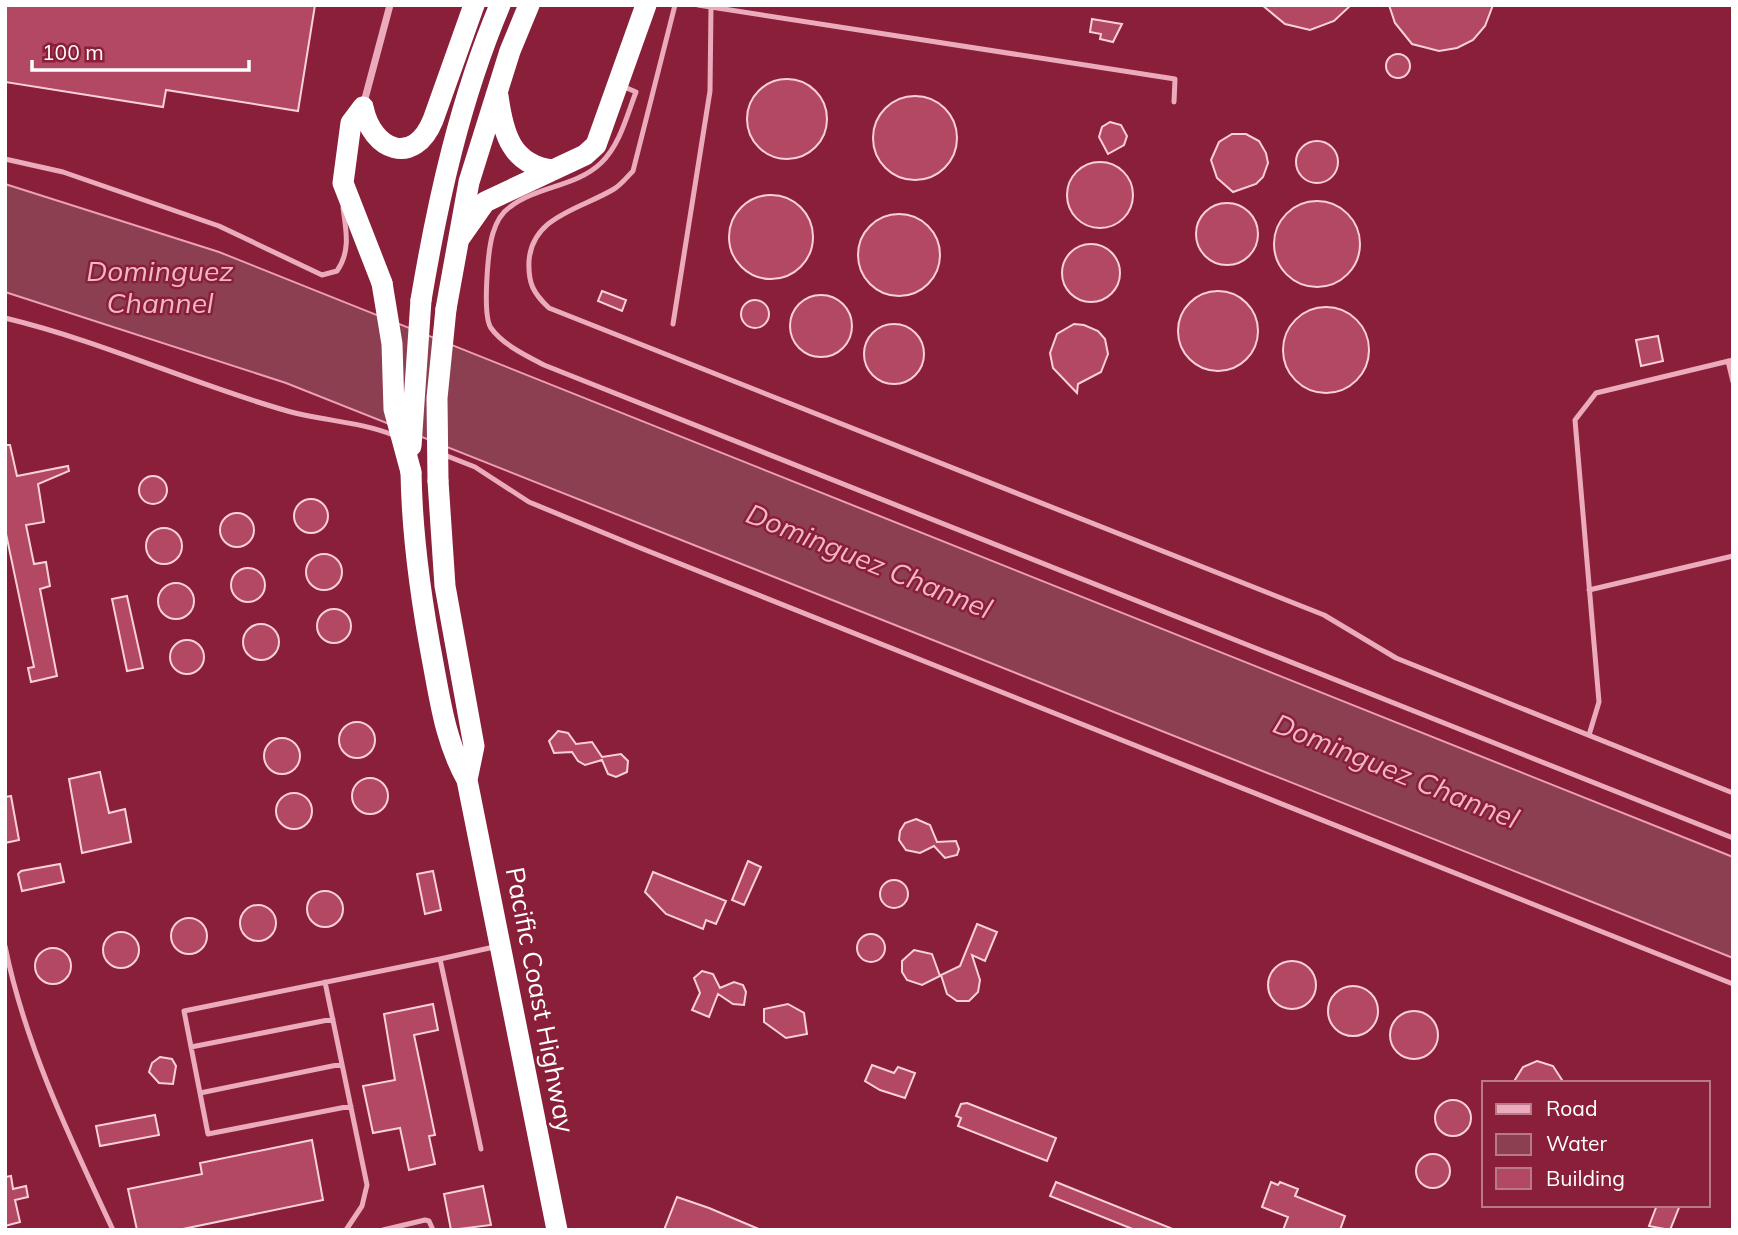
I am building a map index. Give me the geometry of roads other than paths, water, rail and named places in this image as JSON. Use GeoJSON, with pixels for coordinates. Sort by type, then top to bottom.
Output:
{"type":"FeatureCollection","features":[{"type":"Feature","properties":{"kind":"highway"},"geometry":{"type":"LineString","coordinates":[[363,107],[365,119],[380,142],[401,148],[419,142],[428,133],[474,5]]}},
{"type":"Feature","properties":{"kind":"highway","name":"Pacific Coast Highway"},"geometry":{"type":"LineString","coordinates":[[500,5],[484,42],[444,176],[421,300],[413,385],[412,523],[437,684],[452,752],[467,780],[557,1230]]}},
{"type":"Feature","properties":{"kind":"highway","name":"Pacific Coast Highway"},"geometry":{"type":"LineString","coordinates":[[467,780],[474,746],[445,586],[438,481],[438,398],[446,309],[469,182],[497,90],[529,5]]}},
{"type":"Feature","properties":{"kind":"highway"},"geometry":{"type":"LineString","coordinates":[[459,239],[485,202],[585,156],[596,145],[620,86],[646,5]]}},
{"type":"Feature","properties":{"kind":"highway"},"geometry":{"type":"LineString","coordinates":[[497,90],[502,126],[512,146],[536,168],[553,170]]}},
{"type":"Feature","properties":{"kind":"highway"},"geometry":{"type":"LineString","coordinates":[[363,107],[351,123],[343,183],[382,283],[392,344],[394,409],[411,472]]}},
{"type":"Feature","properties":{"kind":"street"},"geometry":{"type":"LineString","coordinates":[[363,107],[390,5]]}},
{"type":"Feature","properties":{"kind":"lane"},"geometry":{"type":"LineString","coordinates":[[675,5],[633,171],[616,188],[541,227],[530,247],[529,273],[532,292],[549,308],[1324,615],[1396,658],[1733,793]]}},
{"type":"Feature","properties":{"kind":"lane"},"geometry":{"type":"LineString","coordinates":[[698,5],[1175,79],[1174,102]]}},
{"type":"Feature","properties":{"kind":"lane"},"geometry":{"type":"LineString","coordinates":[[673,324],[710,91],[710,7]]}},
{"type":"Feature","properties":{"kind":"lane"},"geometry":{"type":"LineString","coordinates":[[620,86],[636,92],[618,137],[603,162],[580,178],[514,204],[500,217],[494,230],[486,313],[491,328],[516,348],[544,365],[1733,838]]}},
{"type":"Feature","properties":{"kind":"lane"},"geometry":{"type":"LineString","coordinates":[[5,159],[63,172],[219,226],[321,275],[338,271],[347,246],[343,183]]}},
{"type":"Feature","properties":{"kind":"lane"},"geometry":{"type":"LineString","coordinates":[[5,318],[50,329],[286,411],[365,424],[414,443]]}},
{"type":"Feature","properties":{"kind":"lane"},"geometry":{"type":"LineString","coordinates":[[1589,735],[1599,702],[1575,421],[1596,393],[1730,361],[1733,382]]}},
{"type":"Feature","properties":{"kind":"lane"},"geometry":{"type":"LineString","coordinates":[[426,448],[475,467],[529,502],[650,553],[1733,984]]}},
{"type":"Feature","properties":{"kind":"lane"},"geometry":{"type":"LineString","coordinates":[[1589,590],[1733,556]]}},
{"type":"Feature","properties":{"kind":"lane"},"geometry":{"type":"LineString","coordinates":[[5,946],[14,989],[61,1119],[113,1230]]}},
{"type":"Feature","properties":{"kind":"lane"},"geometry":{"type":"LineString","coordinates":[[351,1106],[208,1134],[184,1011],[501,946]]}},
{"type":"Feature","properties":{"kind":"lane"},"geometry":{"type":"LineString","coordinates":[[440,960],[481,1149]]}},
{"type":"Feature","properties":{"kind":"lane"},"geometry":{"type":"LineString","coordinates":[[325,982],[367,1185],[362,1206],[346,1230]]}},
{"type":"Feature","properties":{"kind":"lane"},"geometry":{"type":"LineString","coordinates":[[191,1047],[332,1020]]}},
{"type":"Feature","properties":{"kind":"lane"},"geometry":{"type":"LineString","coordinates":[[200,1093],[342,1064]]}},
{"type":"Feature","properties":{"kind":"lane"},"geometry":{"type":"LineString","coordinates":[[383,1230],[425,1220],[429,1221],[433,1230]]}},
{"type":"Feature","properties":{"kind":"water","name":"Dominguez Channel"},"geometry":{"type":"Polygon","coordinates":[[[5,184],[219,252],[1733,857],[1733,958],[286,383],[5,292],[5,184]]]}}]}
